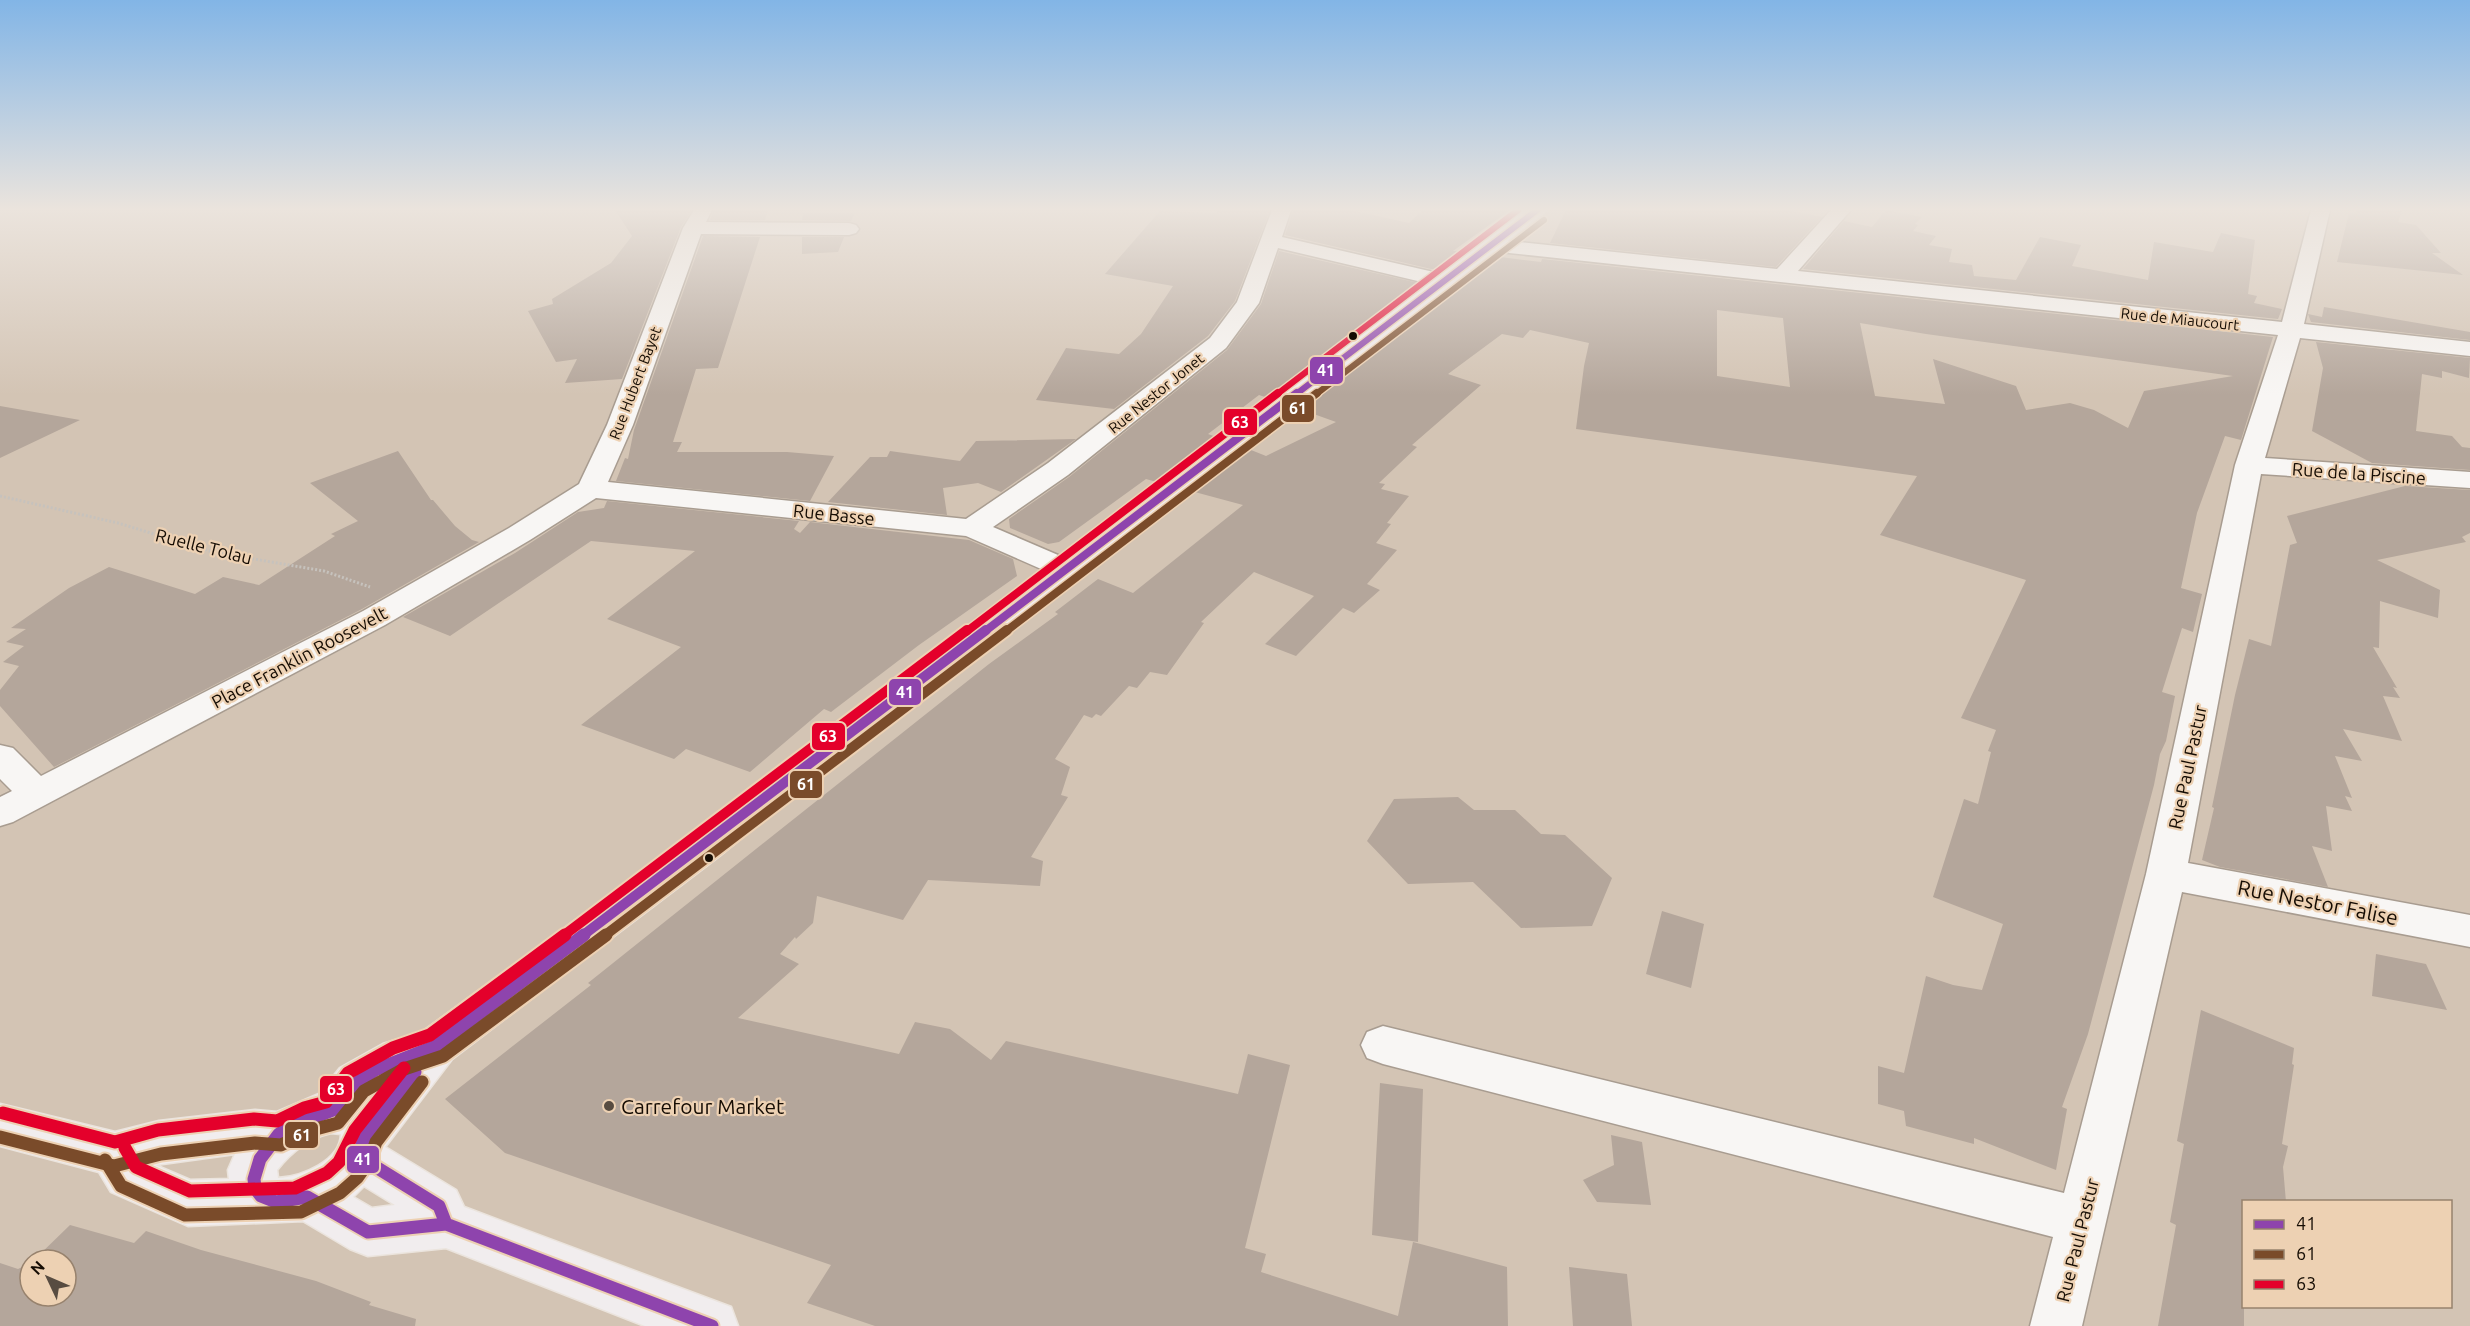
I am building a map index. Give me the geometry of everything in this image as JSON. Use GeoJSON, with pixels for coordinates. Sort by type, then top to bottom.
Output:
{"type":"FeatureCollection","features":[{"type":"Feature","properties":{"kind":"main road"},"geometry":{"type":"LineString","coordinates":[[115,1154],[128,1176],[188,1203],[286,1198],[333,1183],[348,1170],[352,1134],[436,1046],[704,847],[1455,272]]}},
{"type":"Feature","properties":{"kind":"main road"},"geometry":{"type":"LineString","coordinates":[[446,1224],[439,1206],[352,1134],[308,1119],[279,1133],[255,1163],[252,1178],[255,1190],[286,1198],[368,1233],[446,1224],[712,1326]]}},
{"type":"Feature","properties":{"kind":"main road"},"geometry":{"type":"LineString","coordinates":[[0,1125],[115,1154],[159,1142],[255,1131],[279,1133]]}},
{"type":"Feature","properties":{"kind":"street","name":"Rue Hubert Bayet"},"geometry":{"type":"LineString","coordinates":[[591,489],[620,425],[678,272]]}},
{"type":"Feature","properties":{"kind":"street","name":"Rue Nestor Jonet"},"geometry":{"type":"LineString","coordinates":[[972,528],[1059,469],[1218,343],[1248,303],[1259,272]]}},
{"type":"Feature","properties":{"kind":"street"},"geometry":{"type":"LineString","coordinates":[[1405,272],[1443,281]]}},
{"type":"Feature","properties":{"kind":"street","name":"Rue de Miaucourt"},"geometry":{"type":"LineString","coordinates":[[1735,272],[2470,349]]}},
{"type":"Feature","properties":{"kind":"street"},"geometry":{"type":"LineString","coordinates":[[1782,277],[1787,272]]}},
{"type":"Feature","properties":{"kind":"street","name":"Rue Paul Pastur"},"geometry":{"type":"LineString","coordinates":[[2056,1326],[2166,874],[2249,465],[2291,330],[2306,272]]}},
{"type":"Feature","properties":{"kind":"street","name":"Rue de la Piscine"},"geometry":{"type":"LineString","coordinates":[[2249,465],[2470,480]]}},
{"type":"Feature","properties":{"kind":"street","name":"Rue Basse"},"geometry":{"type":"LineString","coordinates":[[591,489],[972,528],[1068,570]]}},
{"type":"Feature","properties":{"kind":"street","name":"Place Franklin Roosevelt"},"geometry":{"type":"LineString","coordinates":[[0,813],[351,632],[530,529],[591,489]]}},
{"type":"Feature","properties":{"kind":"street"},"geometry":{"type":"LineString","coordinates":[[0,757],[37,794]]}},
{"type":"Feature","properties":{"kind":"street","name":"Rue Nestor Falise"},"geometry":{"type":"LineString","coordinates":[[2166,874],[2470,931]]}},
{"type":"Feature","properties":{"kind":"street"},"geometry":{"type":"LineString","coordinates":[[1383,1045],[2082,1221]]}},
{"type":"Feature","properties":{"kind":"path","name":"Ruelle Tolau"},"geometry":{"type":"LineString","coordinates":[[0,496],[118,523],[213,552],[324,572],[408,599]]}},
{"type":"Feature","properties":{"kind":"building"},"geometry":{"type":"Polygon","coordinates":[[[596,272],[664,272],[622,379],[565,383],[577,359],[556,362],[528,311],[553,304],[552,299],[596,272]]]}},
{"type":"Feature","properties":{"kind":"building"},"geometry":{"type":"Polygon","coordinates":[[[690,272],[749,272],[718,368],[696,369],[673,442],[682,442],[677,452],[787,452],[834,456],[810,501],[616,481],[625,458],[628,459],[634,430],[690,272]]]}},
{"type":"Feature","properties":{"kind":"building"},"geometry":{"type":"Polygon","coordinates":[[[1107,272],[1246,272],[1235,301],[1208,336],[1114,409],[1036,400],[1066,348],[1119,354],[1141,334],[1173,286],[1105,274],[1107,272]]]}},
{"type":"Feature","properties":{"kind":"building"},"geometry":{"type":"Polygon","coordinates":[[[1272,272],[1370,272],[1423,284],[1271,399],[1259,395],[1208,434],[1219,438],[1160,483],[1146,479],[1059,542],[1048,544],[1010,528],[1009,519],[1069,477],[1227,350],[1261,304],[1272,272]]]}},
{"type":"Feature","properties":{"kind":"building"},"geometry":{"type":"Polygon","coordinates":[[[1472,272],[1663,272],[2273,337],[2241,440],[2225,436],[2197,513],[2181,588],[2202,594],[2193,632],[2182,628],[2162,692],[2175,696],[2166,741],[2160,754],[2154,785],[2088,1034],[2062,1107],[2067,1109],[2056,1170],[1974,1138],[1974,1144],[1906,1126],[1904,1111],[1878,1104],[1878,1066],[1904,1073],[1926,976],[1953,985],[1982,990],[2003,924],[1933,897],[1964,799],[1978,804],[1991,752],[1988,751],[1996,730],[1961,718],[2026,580],[1880,535],[1917,476],[1576,429],[1589,343],[1530,330],[1523,338],[1502,334],[1448,374],[1481,385],[1412,445],[1417,447],[1379,483],[1385,484],[1381,489],[1409,496],[1387,523],[1391,524],[1376,543],[1397,550],[1367,584],[1380,590],[1354,613],[1343,608],[1296,656],[1265,644],[1314,596],[1254,572],[1201,622],[1204,623],[1167,675],[1150,672],[1137,688],[1129,686],[1101,716],[1096,714],[1092,718],[1084,715],[1055,759],[1070,767],[1061,795],[1068,797],[1031,857],[1043,861],[1040,886],[928,880],[903,920],[817,896],[813,923],[796,939],[795,937],[780,954],[799,964],[738,1018],[899,1054],[915,1022],[950,1029],[991,1060],[1006,1041],[1238,1094],[1248,1054],[1290,1065],[1245,1248],[1266,1254],[1261,1272],[1398,1316],[1413,1242],[1507,1267],[1508,1326],[875,1326],[807,1303],[831,1265],[505,1153],[445,1099],[591,985],[588,983],[989,664],[1058,614],[1055,612],[1098,579],[1133,593],[1243,505],[1191,491],[1246,448],[1266,456],[1336,422],[1297,408],[1472,272]],[[1717,310],[1717,376],[1790,387],[1783,318],[1717,310]],[[1860,323],[1875,396],[1945,404],[1933,359],[2016,386],[2026,410],[2070,403],[2094,410],[2128,428],[2144,391],[2233,376],[1860,323]]]}},
{"type":"Feature","properties":{"kind":"building"},"geometry":{"type":"Polygon","coordinates":[[[1830,272],[1973,272],[1974,276],[2016,280],[2021,272],[2104,272],[2148,280],[2149,272],[2251,272],[2248,294],[2257,296],[2254,303],[2282,309],[2278,319],[1830,272]]]}},
{"type":"Feature","properties":{"kind":"building"},"geometry":{"type":"Polygon","coordinates":[[[2433,272],[2459,272],[2463,275],[2433,272]]]}},
{"type":"Feature","properties":{"kind":"building"},"geometry":{"type":"Polygon","coordinates":[[[2324,307],[2470,332],[2470,340],[2311,322],[2308,314],[2322,317],[2324,307]]]}},
{"type":"Feature","properties":{"kind":"building"},"geometry":{"type":"Polygon","coordinates":[[[2316,342],[2470,358],[2469,378],[2442,371],[2442,378],[2422,374],[2416,431],[2452,436],[2462,447],[2470,448],[2470,470],[2372,463],[2312,431],[2323,368],[2316,342]]]}},
{"type":"Feature","properties":{"kind":"building"},"geometry":{"type":"Polygon","coordinates":[[[0,406],[80,420],[0,458],[0,406]]]}},
{"type":"Feature","properties":{"kind":"building"},"geometry":{"type":"Polygon","coordinates":[[[1076,439],[1001,492],[978,483],[943,488],[947,515],[828,502],[870,457],[887,457],[890,451],[960,461],[976,441],[1076,439]]]}},
{"type":"Feature","properties":{"kind":"building"},"geometry":{"type":"Polygon","coordinates":[[[398,451],[431,500],[455,526],[472,540],[479,542],[362,609],[54,767],[0,706],[0,690],[19,666],[3,662],[24,646],[6,642],[26,629],[11,628],[69,588],[109,567],[195,594],[223,577],[259,585],[335,536],[331,534],[358,521],[310,483],[398,451]]]}},
{"type":"Feature","properties":{"kind":"building"},"geometry":{"type":"Polygon","coordinates":[[[2405,486],[2470,490],[2470,533],[2462,537],[2466,542],[2377,560],[2440,590],[2438,618],[2380,601],[2379,648],[2373,647],[2397,688],[2393,687],[2400,698],[2383,696],[2402,741],[2343,729],[2362,761],[2335,756],[2352,798],[2345,796],[2352,811],[2326,806],[2332,851],[2312,846],[2328,887],[2220,867],[2202,860],[2235,695],[2249,639],[2271,646],[2290,545],[2297,543],[2287,516],[2405,486]]]}},
{"type":"Feature","properties":{"kind":"building"},"geometry":{"type":"Polygon","coordinates":[[[607,501],[799,521],[794,529],[800,533],[810,522],[969,540],[1013,559],[1017,576],[919,645],[831,712],[824,709],[750,772],[686,749],[674,759],[581,725],[681,647],[607,619],[695,551],[591,541],[450,636],[403,617],[515,553],[578,512],[604,508],[607,501]]]}},
{"type":"Feature","properties":{"kind":"building"},"geometry":{"type":"Polygon","coordinates":[[[1458,797],[1474,810],[1515,810],[1541,834],[1565,835],[1612,878],[1592,926],[1521,928],[1473,882],[1408,884],[1367,841],[1394,799],[1458,797]]]}},
{"type":"Feature","properties":{"kind":"building"},"geometry":{"type":"Polygon","coordinates":[[[1662,911],[1704,924],[1691,988],[1646,974],[1662,911]]]}},
{"type":"Feature","properties":{"kind":"building"},"geometry":{"type":"Polygon","coordinates":[[[2376,954],[2426,964],[2447,1010],[2372,996],[2376,954]]]}},
{"type":"Feature","properties":{"kind":"building"},"geometry":{"type":"Polygon","coordinates":[[[2201,1010],[2294,1048],[2292,1064],[2294,1065],[2282,1144],[2288,1146],[2283,1167],[2286,1200],[2242,1200],[2244,1326],[2158,1326],[2176,1225],[2170,1222],[2184,1144],[2177,1141],[2201,1010]]]}},
{"type":"Feature","properties":{"kind":"building"},"geometry":{"type":"Polygon","coordinates":[[[1380,1083],[1423,1089],[1418,1242],[1372,1235],[1380,1083]]]}},
{"type":"Feature","properties":{"kind":"building"},"geometry":{"type":"Polygon","coordinates":[[[1611,1135],[1642,1142],[1651,1205],[1597,1202],[1583,1180],[1614,1165],[1611,1135]]]}},
{"type":"Feature","properties":{"kind":"building"},"geometry":{"type":"Polygon","coordinates":[[[70,1225],[134,1243],[146,1231],[201,1250],[316,1281],[371,1302],[369,1305],[416,1319],[415,1326],[0,1326],[0,1263],[18,1269],[18,1308],[78,1308],[78,1248],[46,1248],[70,1225]]]}},
{"type":"Feature","properties":{"kind":"building"},"geometry":{"type":"Polygon","coordinates":[[[1569,1267],[1627,1274],[1632,1326],[1573,1326],[1569,1267]]]}},
{"type":"Feature","properties":{"kind":"transit line","name":"63"},"geometry":{"type":"LineString","coordinates":[[3,1113],[115,1142],[158,1130],[254,1119],[277,1121],[304,1108],[326,1102],[348,1073],[393,1048],[430,1035],[697,837],[1437,272]]}},
{"type":"Feature","properties":{"kind":"transit line","name":"41"},"geometry":{"type":"LineString","coordinates":[[712,1326],[446,1224],[368,1232],[307,1197],[285,1202],[271,1201],[261,1196],[255,1188],[256,1169],[266,1149],[285,1129],[327,1114],[340,1104],[354,1085],[375,1070],[436,1046],[1456,272]]}},
{"type":"Feature","properties":{"kind":"transit line","name":"61"},"geometry":{"type":"LineString","coordinates":[[0,1137],[114,1166],[161,1154],[255,1143],[281,1145],[312,1130],[338,1123],[364,1091],[404,1069],[443,1056],[711,857],[1476,272]]}},
{"type":"Feature","properties":{"kind":"transit line","name":"63"},"geometry":{"type":"LineString","coordinates":[[125,1148],[136,1167],[190,1191],[295,1188],[327,1173],[339,1162],[355,1130],[404,1068]]}},
{"type":"Feature","properties":{"kind":"transit line","name":"41"},"geometry":{"type":"LineString","coordinates":[[415,1072],[365,1136],[358,1156],[439,1206],[446,1224]]}},
{"type":"Feature","properties":{"kind":"transit line","name":"61"},"geometry":{"type":"LineString","coordinates":[[105,1160],[121,1186],[185,1215],[301,1212],[340,1193],[357,1178],[369,1161],[376,1142],[422,1082]]}},
{"type":"Feature","properties":{"kind":"place","name":"Carrefour Market"},"geometry":{"type":"Point","coordinates":[609,1106]}}]}
